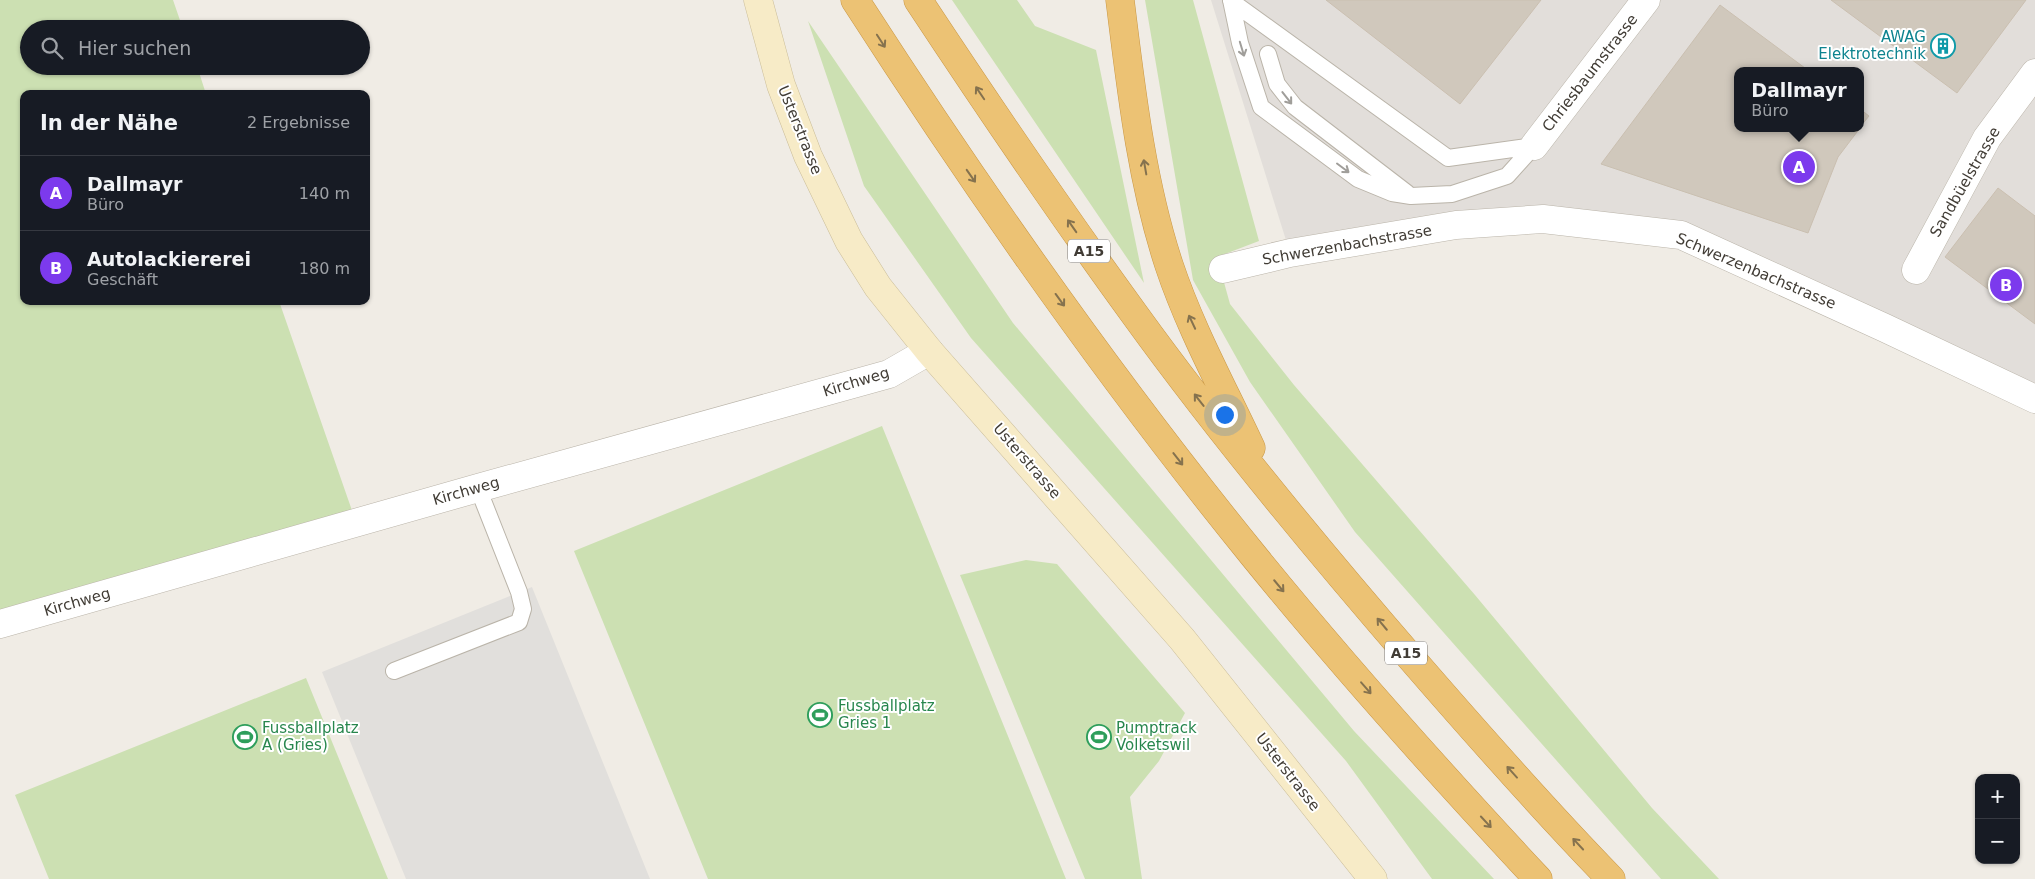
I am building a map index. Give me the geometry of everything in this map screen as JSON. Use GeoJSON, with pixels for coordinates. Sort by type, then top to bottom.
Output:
{"type":"FeatureCollection","features":[{"type":"Feature","properties":{"kind":"highway"},"geometry":{"type":"LineString","coordinates":[[855,0],[969,172],[1098,354],[1176,457],[1333,652],[1538,879]]}},
{"type":"Feature","properties":{"kind":"highway","name":"A15"},"geometry":{"type":"LineString","coordinates":[[918,0],[1047,192],[1137,318],[1272,493],[1331,565],[1466,721],[1611,879]]}},
{"type":"Feature","properties":{"kind":"highway"},"geometry":{"type":"LineString","coordinates":[[1120,0],[1144,163],[1161,240],[1183,300],[1272,493]]}},
{"type":"Feature","properties":{"kind":"main road","name":"Usterstrasse"},"geometry":{"type":"LineString","coordinates":[[758,0],[780,85],[808,156],[850,241],[878,287],[929,351],[1182,639],[1373,879]]}},
{"type":"Feature","properties":{"kind":"street","name":"Chriesbaumstrasse"},"geometry":{"type":"LineString","coordinates":[[1534,146],[1646,0]]}},
{"type":"Feature","properties":{"kind":"street","name":"Sandbüelstrasse"},"geometry":{"type":"LineString","coordinates":[[1916,270],[1987,138],[2035,73]]}},
{"type":"Feature","properties":{"kind":"street","name":"Schwerzenbachstrasse"},"geometry":{"type":"LineString","coordinates":[[1223,269],[1290,253],[1456,225],[1543,219],[1681,235],[2035,399]]}},
{"type":"Feature","properties":{"kind":"street","name":"Kirchweg"},"geometry":{"type":"LineString","coordinates":[[0,624],[478,488],[889,374],[929,351]]}},
{"type":"Feature","properties":{"kind":"lane"},"geometry":{"type":"LineString","coordinates":[[1231,1],[1448,158],[1534,146]]}},
{"type":"Feature","properties":{"kind":"lane"},"geometry":{"type":"LineString","coordinates":[[1231,1],[1240,43],[1261,107],[1358,179],[1392,194],[1411,196],[1452,194],[1507,176],[1534,146]]}},
{"type":"Feature","properties":{"kind":"lane"},"geometry":{"type":"LineString","coordinates":[[1268,54],[1277,84],[1295,107],[1411,196]]}},
{"type":"Feature","properties":{"kind":"lane"},"geometry":{"type":"LineString","coordinates":[[394,671],[519,622],[523,609],[519,592],[478,488]]}},
{"type":"Feature","properties":{"kind":"shaded area"},"geometry":{"type":"Polygon","coordinates":[[[1211,0],[2035,0],[2035,399],[1681,235],[1543,219],[1290,253],[1211,0]]]}},
{"type":"Feature","properties":{"kind":"shaded area"},"geometry":{"type":"Polygon","coordinates":[[[532,587],[650,879],[406,879],[322,672],[532,587]]]}},
{"type":"Feature","properties":{"kind":"green space"},"geometry":{"type":"Polygon","coordinates":[[[0,0],[173,0],[180,20],[20,20],[20,75],[200,75],[205,90],[20,90],[20,305],[280,305],[356,522],[0,624],[0,0]]]}},
{"type":"Feature","properties":{"kind":"green space"},"geometry":{"type":"Polygon","coordinates":[[[952,0],[1017,0],[1035,26],[1096,50],[1144,283],[952,0]]]}},
{"type":"Feature","properties":{"kind":"green space"},"geometry":{"type":"Polygon","coordinates":[[[1145,0],[1193,0],[1259,241],[1217,257],[1230,304],[1294,385],[1475,595],[1652,808],[1719,879],[1661,879],[1355,532],[1250,382],[1193,280],[1145,0]]]}},
{"type":"Feature","properties":{"kind":"green space"},"geometry":{"type":"Polygon","coordinates":[[[808,21],[1013,323],[1354,731],[1494,879],[1432,879],[1346,761],[971,338],[864,186],[808,21]]]}},
{"type":"Feature","properties":{"kind":"green space","name":"Fussballplatz Gries 1"},"geometry":{"type":"Polygon","coordinates":[[[882,426],[1066,879],[708,879],[574,551],[882,426]]]}},
{"type":"Feature","properties":{"kind":"green space","name":"Pumptrack Volketswil"},"geometry":{"type":"Polygon","coordinates":[[[1026,560],[1057,564],[1185,713],[1159,761],[1130,797],[1142,879],[1085,879],[960,575],[1026,560]]]}},
{"type":"Feature","properties":{"kind":"green space","name":"Fussballplatz A (Gries)"},"geometry":{"type":"Polygon","coordinates":[[[306,678],[388,879],[49,879],[15,795],[306,678]]]}},
{"type":"Feature","properties":{"kind":"building"},"geometry":{"type":"Polygon","coordinates":[[[1326,0],[1541,0],[1460,104],[1326,0]]]}},
{"type":"Feature","properties":{"kind":"building","name":"AWAG Elektrotechnik"},"geometry":{"type":"Polygon","coordinates":[[[1831,0],[2026,0],[1957,93],[1831,0]]]}},
{"type":"Feature","properties":{"kind":"building"},"geometry":{"type":"Polygon","coordinates":[[[1720,5],[1804,67],[1734,67],[1734,132],[1857,132],[1838,157],[1808,233],[1601,164],[1720,5]]]}},
{"type":"Feature","properties":{"kind":"building"},"geometry":{"type":"Polygon","coordinates":[[[1864,112],[1869,116],[1864,122],[1864,112]]]}},
{"type":"Feature","properties":{"kind":"building"},"geometry":{"type":"Polygon","coordinates":[[[1998,188],[2035,216],[2035,324],[1945,257],[1998,188]]]}},
{"type":"Feature","properties":{"kind":"place","name":"AWAG Elektrotechnik"},"geometry":{"type":"Point","coordinates":[1943,46]}},
{"type":"Feature","properties":{"kind":"place","name":"Dallmayr"},"geometry":{"type":"Point","coordinates":[1799,167]}},
{"type":"Feature","properties":{"kind":"place","name":"Autolackiererei"},"geometry":{"type":"Point","coordinates":[2006,285]}},
{"type":"Feature","properties":{"kind":"place","name":"Fussballplatz Gries 1"},"geometry":{"type":"Point","coordinates":[820,715]}},
{"type":"Feature","properties":{"kind":"place","name":"Fussballplatz A (Gries)"},"geometry":{"type":"Point","coordinates":[245,737]}},
{"type":"Feature","properties":{"kind":"place","name":"Pumptrack Volketswil"},"geometry":{"type":"Point","coordinates":[1099,737]}}]}
